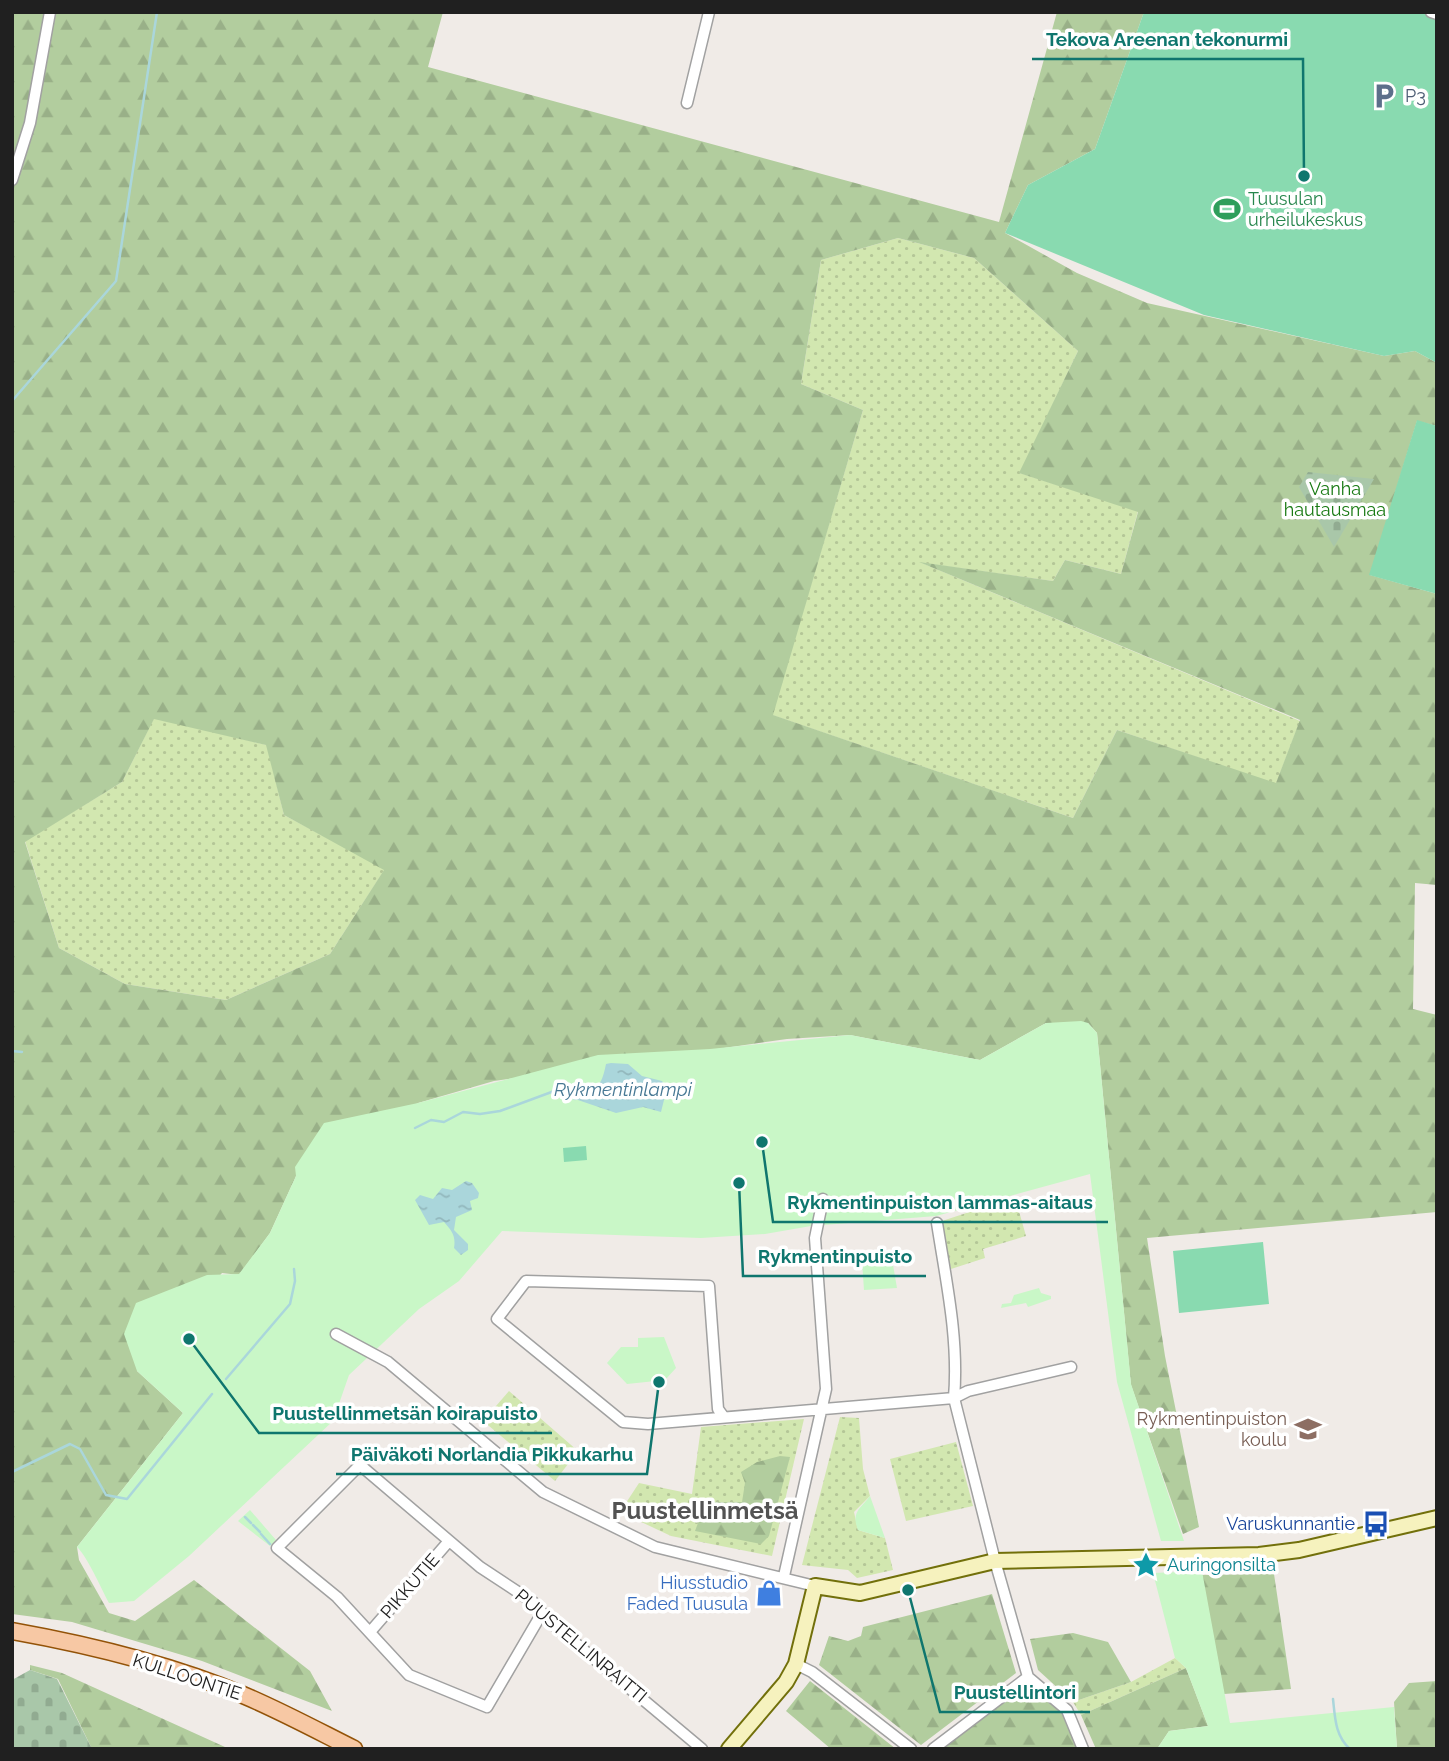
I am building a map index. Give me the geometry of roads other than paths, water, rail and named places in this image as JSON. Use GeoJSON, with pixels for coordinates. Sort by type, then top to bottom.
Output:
{"type":"FeatureCollection","features":[{"type":"Feature","properties":{"kind":"main road","name":"KULLOONTIE"},"geometry":{"type":"LineString","coordinates":[[12,1631],[69,1641],[167,1668],[243,1695],[354,1749]]}},
{"type":"Feature","properties":{"kind":"street"},"geometry":{"type":"LineString","coordinates":[[12,180],[30,123],[50,12]]}},
{"type":"Feature","properties":{"kind":"street"},"geometry":{"type":"LineString","coordinates":[[687,103],[709,12]]}},
{"type":"Feature","properties":{"kind":"street"},"geometry":{"type":"LineString","coordinates":[[1431,12],[1437,14]]}},
{"type":"Feature","properties":{"kind":"street"},"geometry":{"type":"LineString","coordinates":[[784,1576],[826,1389],[815,1237],[823,1199]]}},
{"type":"Feature","properties":{"kind":"street"},"geometry":{"type":"LineString","coordinates":[[937,1223],[951,1305],[957,1377],[954,1398],[995,1561],[1028,1677],[1067,1710],[1083,1749]]}},
{"type":"Feature","properties":{"kind":"street"},"geometry":{"type":"LineString","coordinates":[[723,1416],[718,1409],[709,1286],[526,1281],[496,1319],[623,1422],[648,1424],[954,1398],[968,1391],[1071,1367]]}},
{"type":"Feature","properties":{"kind":"street"},"geometry":{"type":"LineString","coordinates":[[336,1334],[388,1362],[543,1492],[656,1547],[784,1576],[815,1586],[860,1593],[995,1561],[1259,1555],[1299,1550],[1437,1518]]}},
{"type":"Feature","properties":{"kind":"street","name":"PUUSTELLINRAITTI"},"geometry":{"type":"LineString","coordinates":[[370,1632],[337,1597],[277,1548],[360,1465],[484,1571],[528,1597],[542,1613],[702,1749]]}},
{"type":"Feature","properties":{"kind":"street","name":"PIKKUTIE"},"geometry":{"type":"LineString","coordinates":[[370,1632],[449,1541]]}},
{"type":"Feature","properties":{"kind":"street"},"geometry":{"type":"LineString","coordinates":[[729,1749],[786,1682],[796,1664],[815,1586]]}},
{"type":"Feature","properties":{"kind":"street"},"geometry":{"type":"LineString","coordinates":[[370,1632],[409,1675],[487,1707],[542,1613]]}},
{"type":"Feature","properties":{"kind":"street"},"geometry":{"type":"LineString","coordinates":[[796,1664],[812,1672],[912,1749]]}},
{"type":"Feature","properties":{"kind":"street"},"geometry":{"type":"LineString","coordinates":[[933,1749],[1028,1677]]}},
{"type":"Feature","properties":{"kind":"water","name":"Rykmentinlampi"},"geometry":{"type":"Polygon","coordinates":[[[606,1064],[628,1064],[642,1076],[662,1081],[667,1088],[661,1112],[643,1107],[616,1113],[575,1099],[598,1085],[606,1064]]]}},
{"type":"Feature","properties":{"kind":"water"},"geometry":{"type":"Polygon","coordinates":[[[466,1181],[472,1183],[479,1193],[478,1198],[470,1201],[472,1210],[456,1217],[454,1230],[468,1244],[468,1250],[461,1255],[454,1248],[454,1237],[447,1225],[444,1222],[429,1225],[415,1200],[420,1195],[433,1199],[442,1188],[452,1190],[466,1181]]]}},
{"type":"Feature","properties":{"kind":"waterway"},"geometry":{"type":"LineString","coordinates":[[12,401],[116,281],[157,12]]}},
{"type":"Feature","properties":{"kind":"waterway"},"geometry":{"type":"LineString","coordinates":[[12,1051],[22,1052]]}},
{"type":"Feature","properties":{"kind":"waterway"},"geometry":{"type":"LineString","coordinates":[[415,1128],[431,1120],[444,1122],[463,1112],[480,1114],[500,1111],[557,1090],[575,1099]]}},
{"type":"Feature","properties":{"kind":"waterway"},"geometry":{"type":"LineString","coordinates":[[226,1379],[290,1304],[295,1281],[294,1269]]}},
{"type":"Feature","properties":{"kind":"waterway"},"geometry":{"type":"LineString","coordinates":[[12,1472],[70,1444],[80,1449],[106,1495],[127,1499],[212,1394]]}},
{"type":"Feature","properties":{"kind":"waterway"},"geometry":{"type":"LineString","coordinates":[[245,1517],[251,1523]]}},
{"type":"Feature","properties":{"kind":"waterway"},"geometry":{"type":"LineString","coordinates":[[253,1525],[260,1532]]}},
{"type":"Feature","properties":{"kind":"waterway"},"geometry":{"type":"LineString","coordinates":[[261,1534],[270,1544]]}},
{"type":"Feature","properties":{"kind":"waterway"},"geometry":{"type":"LineString","coordinates":[[1333,1699],[1341,1738],[1350,1749]]}},
{"type":"Feature","properties":{"kind":"place","name":"P3"},"geometry":{"type":"Point","coordinates":[1384,96]}},
{"type":"Feature","properties":{"kind":"place","name":"Tekova Areenan tekonurmi"},"geometry":{"type":"Point","coordinates":[1304,176]}},
{"type":"Feature","properties":{"kind":"place","name":"Tuusulan urheilukeskus"},"geometry":{"type":"Point","coordinates":[1227,209]}},
{"type":"Feature","properties":{"kind":"place","name":"Rykmentinpuiston lammas-aitaus"},"geometry":{"type":"Point","coordinates":[762,1142]}},
{"type":"Feature","properties":{"kind":"place","name":"Rykmentinpuisto"},"geometry":{"type":"Point","coordinates":[739,1183]}},
{"type":"Feature","properties":{"kind":"place","name":"Puustellinmetsän koirapuisto"},"geometry":{"type":"Point","coordinates":[189,1339]}},
{"type":"Feature","properties":{"kind":"place","name":"Päiväkoti Norlandia Pikkukarhu"},"geometry":{"type":"Point","coordinates":[659,1382]}},
{"type":"Feature","properties":{"kind":"place","name":"Rykmentinpuiston koulu"},"geometry":{"type":"Point","coordinates":[1308,1429]}},
{"type":"Feature","properties":{"kind":"place","name":"Varuskunnantie"},"geometry":{"type":"Point","coordinates":[1376,1524]}},
{"type":"Feature","properties":{"kind":"place","name":"Auringonsilta"},"geometry":{"type":"Point","coordinates":[1146,1565]}},
{"type":"Feature","properties":{"kind":"place","name":"Puustellintori"},"geometry":{"type":"Point","coordinates":[908,1590]}},
{"type":"Feature","properties":{"kind":"place","name":"Hiusstudio Faded Tuusula"},"geometry":{"type":"Point","coordinates":[769,1593]}},
{"type":"Feature","properties":{"kind":"district","name":"Puustellinmetsä"},"geometry":{"type":"Point","coordinates":[705,1511]}},
{"type":"Feature","properties":{"kind":"park label","name":"Vanha hautausmaa"},"geometry":{"type":"Point","coordinates":[1335,499]}}]}
